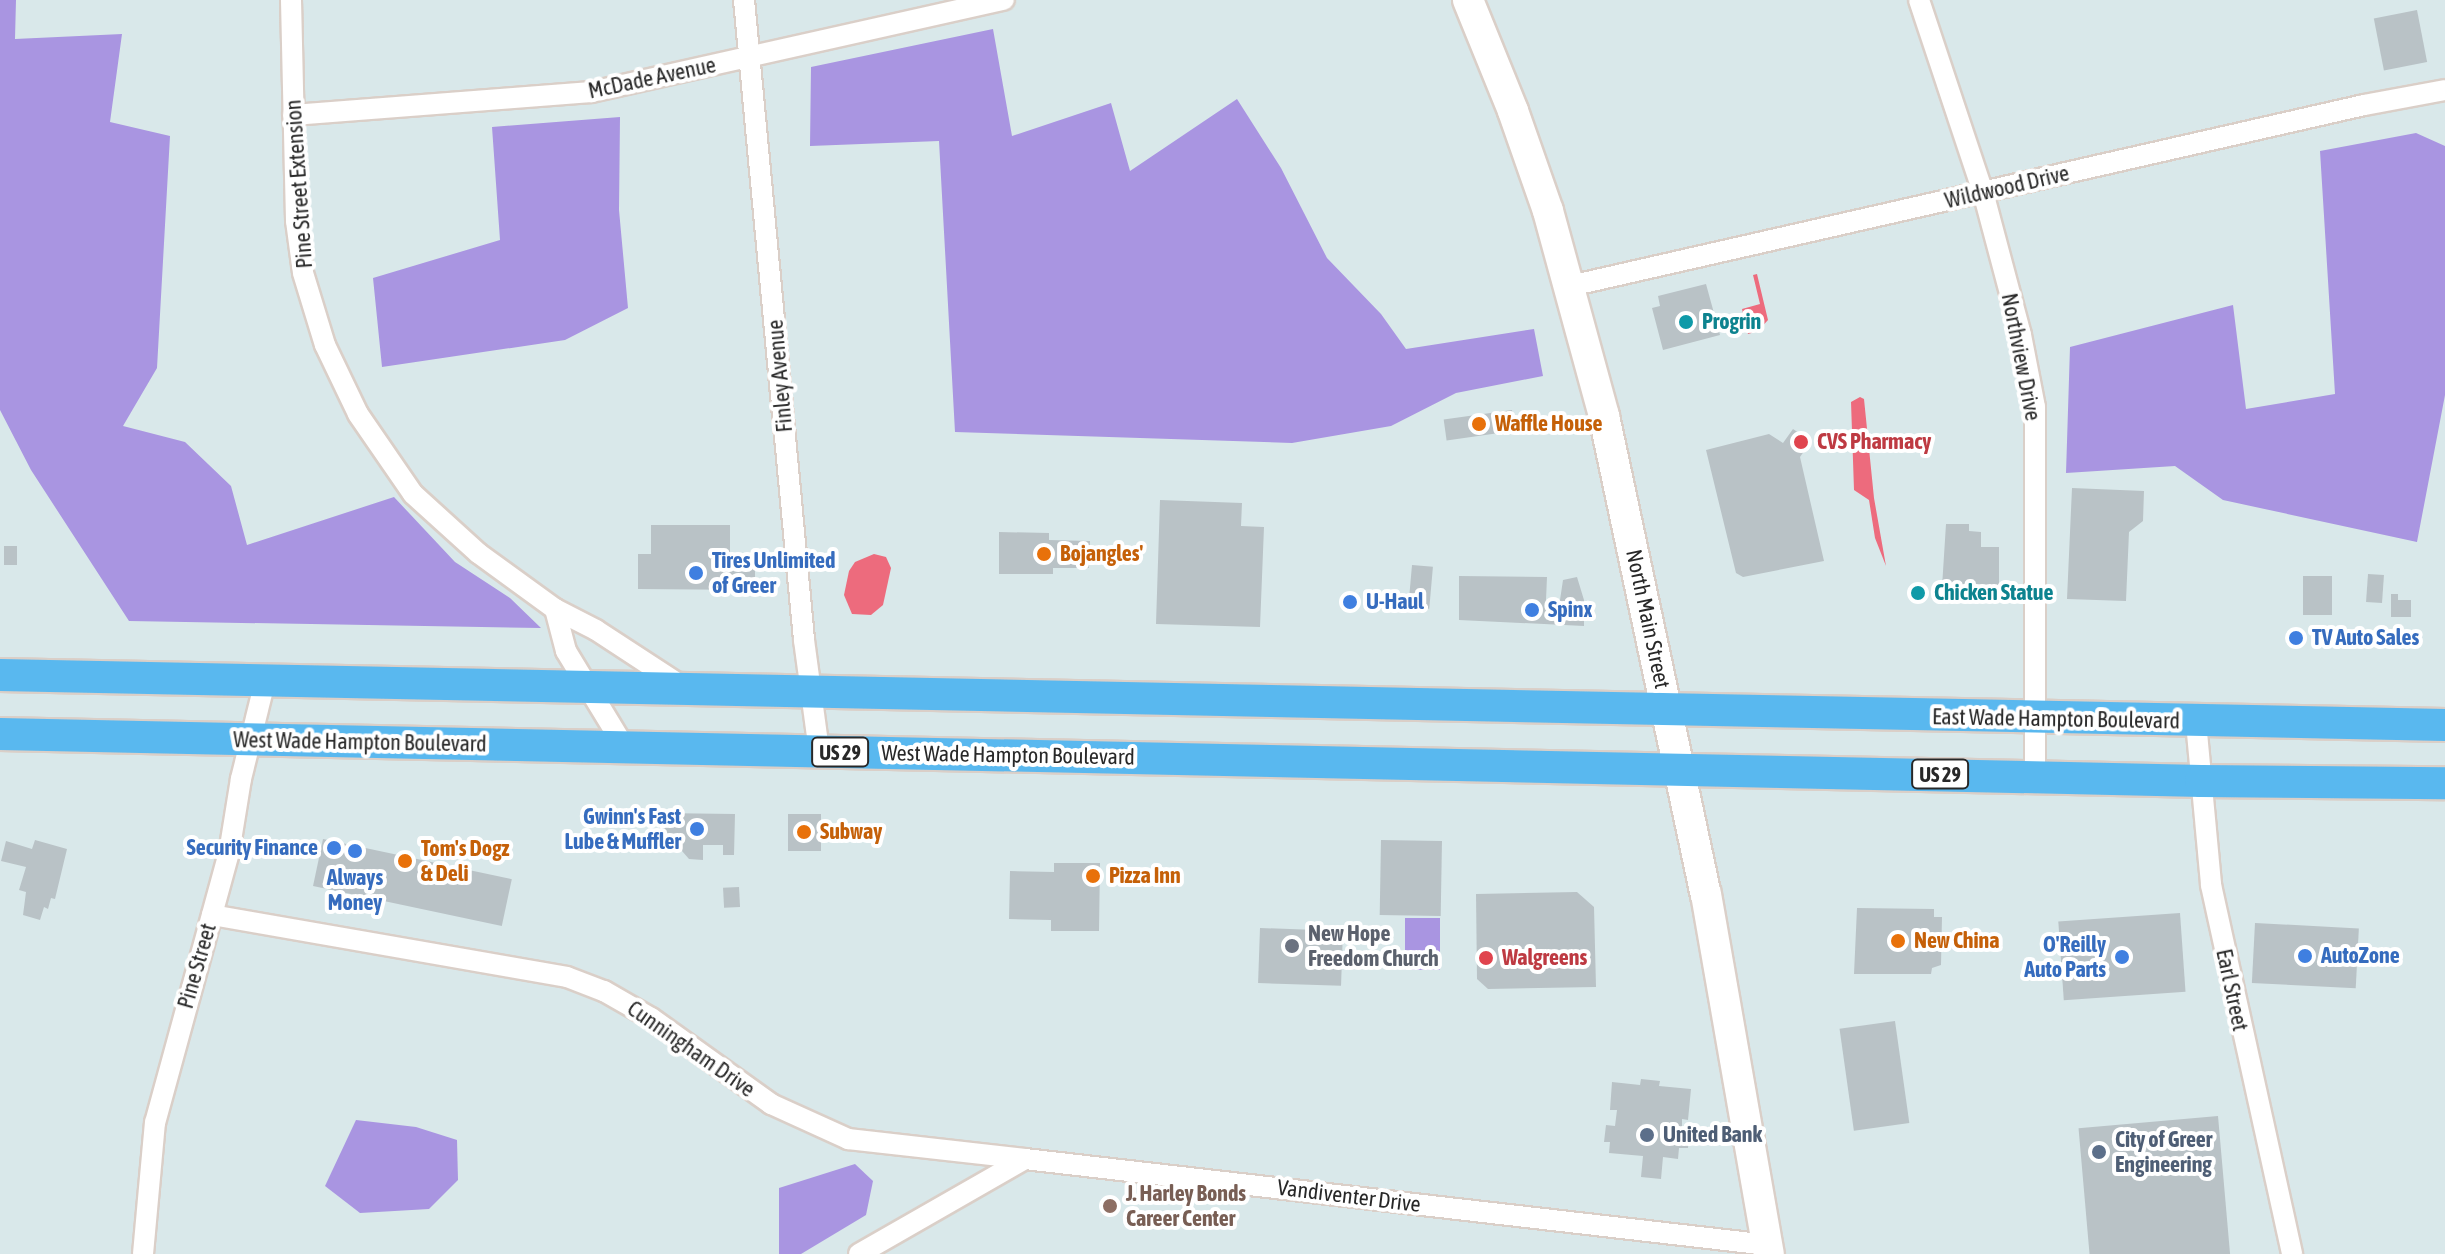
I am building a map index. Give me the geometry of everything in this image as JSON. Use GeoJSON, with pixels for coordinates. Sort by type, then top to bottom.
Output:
{"type":"FeatureCollection","features":[{"type":"Feature","properties":{"kind":"main road","name":"North Main Street"},"geometry":{"type":"LineString","coordinates":[[1468,0],[1513,111],[1570,286],[1604,416],[1706,894],[1769,1250]]}},
{"type":"Feature","properties":{"kind":"main road"},"geometry":{"type":"LineString","coordinates":[[0,675],[1668,710]]}},
{"type":"Feature","properties":{"kind":"main road","name":"East Wade Hampton Boulevard"},"geometry":{"type":"LineString","coordinates":[[1668,710],[2445,725]]}},
{"type":"Feature","properties":{"kind":"main road","name":"West Wade Hampton Boulevard"},"geometry":{"type":"LineString","coordinates":[[0,734],[1680,769]]}},
{"type":"Feature","properties":{"kind":"main road","name":"US 29"},"geometry":{"type":"LineString","coordinates":[[1680,769],[2201,781],[2445,783]]}},
{"type":"Feature","properties":{"kind":"street","name":"Pine Street Extension"},"geometry":{"type":"LineString","coordinates":[[291,0],[296,221],[303,273],[325,345],[358,414],[393,468],[439,520],[555,609],[596,630],[687,690]]}},
{"type":"Feature","properties":{"kind":"street","name":"Finley Avenue"},"geometry":{"type":"LineString","coordinates":[[744,0],[819,751]]}},
{"type":"Feature","properties":{"kind":"street","name":"McDade Avenue"},"geometry":{"type":"LineString","coordinates":[[293,115],[591,92],[1004,0]]}},
{"type":"Feature","properties":{"kind":"street","name":"Northview Drive"},"geometry":{"type":"LineString","coordinates":[[1919,0],[1983,192],[2021,335],[2035,407],[2035,776]]}},
{"type":"Feature","properties":{"kind":"street","name":"Wildwood Drive"},"geometry":{"type":"LineString","coordinates":[[1570,286],[2445,90]]}},
{"type":"Feature","properties":{"kind":"street"},"geometry":{"type":"LineString","coordinates":[[555,609],[566,651],[585,687],[625,748]]}},
{"type":"Feature","properties":{"kind":"street","name":"Pine Street"},"geometry":{"type":"LineString","coordinates":[[143,1254],[155,1123],[229,853],[265,681]]}},
{"type":"Feature","properties":{"kind":"street","name":"Earl Street"},"geometry":{"type":"LineString","coordinates":[[2196,722],[2220,931],[2292,1254]]}},
{"type":"Feature","properties":{"kind":"street","name":"Cunningham Drive"},"geometry":{"type":"LineString","coordinates":[[212,915],[567,977],[604,991],[651,1018],[771,1104],[848,1139],[1025,1159]]}},
{"type":"Feature","properties":{"kind":"street"},"geometry":{"type":"LineString","coordinates":[[859,1254],[1025,1159]]}},
{"type":"Feature","properties":{"kind":"street","name":"Vandiventer Drive"},"geometry":{"type":"LineString","coordinates":[[1025,1159],[1769,1250]]}},
{"type":"Feature","properties":{"kind":"shaded area"},"geometry":{"type":"Polygon","coordinates":[[[0,0],[16,0],[15,39],[122,34],[110,122],[170,136],[157,368],[123,426],[185,442],[231,486],[247,545],[394,497],[455,562],[510,598],[541,628],[129,621],[31,470],[0,410],[0,0]]]}},
{"type":"Feature","properties":{"kind":"shaded area"},"geometry":{"type":"Polygon","coordinates":[[[993,29],[1012,136],[1111,103],[1130,171],[1237,99],[1281,168],[1327,258],[1381,314],[1406,349],[1534,329],[1543,376],[1456,393],[1391,426],[1292,443],[955,432],[939,141],[810,146],[811,67],[993,29]]]}},
{"type":"Feature","properties":{"kind":"shaded area"},"geometry":{"type":"Polygon","coordinates":[[[620,117],[619,210],[628,308],[565,340],[382,367],[373,278],[500,240],[492,127],[620,117]]]}},
{"type":"Feature","properties":{"kind":"shaded area"},"geometry":{"type":"Polygon","coordinates":[[[2416,133],[2445,146],[2445,395],[2417,542],[2223,500],[2175,466],[2066,473],[2070,347],[2233,305],[2246,409],[2335,394],[2320,151],[2416,133]]]}},
{"type":"Feature","properties":{"kind":"shaded area"},"geometry":{"type":"Polygon","coordinates":[[[1757,274],[1768,320],[1758,331],[1748,334],[1742,309],[1760,304],[1753,275],[1757,274]]]}},
{"type":"Feature","properties":{"kind":"shaded area"},"geometry":{"type":"Polygon","coordinates":[[[1860,397],[1864,399],[1874,498],[1886,566],[1875,538],[1869,500],[1854,490],[1851,402],[1860,397]]]}},
{"type":"Feature","properties":{"kind":"shaded area"},"geometry":{"type":"Polygon","coordinates":[[[874,554],[886,557],[891,568],[883,605],[871,615],[852,614],[844,595],[849,571],[855,562],[874,554]]]}},
{"type":"Feature","properties":{"kind":"shaded area"},"geometry":{"type":"Polygon","coordinates":[[[1405,918],[1440,918],[1440,970],[1405,970],[1405,918]]]}},
{"type":"Feature","properties":{"kind":"shaded area"},"geometry":{"type":"Polygon","coordinates":[[[356,1120],[416,1127],[457,1140],[458,1180],[429,1209],[360,1213],[325,1186],[356,1120]]]}},
{"type":"Feature","properties":{"kind":"shaded area"},"geometry":{"type":"Polygon","coordinates":[[[855,1164],[873,1181],[866,1215],[801,1254],[779,1254],[779,1188],[855,1164]]]}},
{"type":"Feature","properties":{"kind":"building"},"geometry":{"type":"Polygon","coordinates":[[[2417,10],[2427,62],[2384,70],[2374,18],[2417,10]]]}},
{"type":"Feature","properties":{"kind":"building","name":"Progrin"},"geometry":{"type":"Polygon","coordinates":[[[1706,284],[1720,335],[1663,350],[1652,308],[1660,306],[1658,296],[1706,284]]]}},
{"type":"Feature","properties":{"kind":"building","name":"Waffle House"},"geometry":{"type":"Polygon","coordinates":[[[1512,410],[1515,431],[1447,440],[1444,420],[1512,410]]]}},
{"type":"Feature","properties":{"kind":"building","name":"CVS Pharmacy"},"geometry":{"type":"Polygon","coordinates":[[[1793,429],[1811,441],[1800,457],[1824,561],[1743,577],[1736,573],[1706,450],[1769,434],[1783,443],[1793,429]]]}},
{"type":"Feature","properties":{"kind":"building"},"geometry":{"type":"Polygon","coordinates":[[[2072,488],[2144,491],[2143,521],[2129,532],[2126,601],[2067,599],[2072,488]]]}},
{"type":"Feature","properties":{"kind":"building"},"geometry":{"type":"Polygon","coordinates":[[[1160,500],[1242,503],[1241,526],[1264,527],[1260,627],[1156,624],[1160,500]]]}},
{"type":"Feature","properties":{"kind":"building"},"geometry":{"type":"Polygon","coordinates":[[[1946,524],[1969,524],[1969,531],[1981,532],[1981,547],[1999,547],[1999,587],[1942,587],[1946,524]]]}},
{"type":"Feature","properties":{"kind":"building","name":"Tires Unlimited of Greer"},"geometry":{"type":"Polygon","coordinates":[[[651,525],[730,525],[730,556],[755,556],[755,590],[638,589],[638,554],[651,554],[651,525]]]}},
{"type":"Feature","properties":{"kind":"building","name":"Bojangles'"},"geometry":{"type":"Polygon","coordinates":[[[999,532],[1049,533],[1049,540],[1090,541],[1089,568],[1053,568],[1053,574],[999,574],[999,532]]]}},
{"type":"Feature","properties":{"kind":"building"},"geometry":{"type":"Polygon","coordinates":[[[4,546],[17,546],[17,565],[4,565],[4,546]]]}},
{"type":"Feature","properties":{"kind":"building"},"geometry":{"type":"Polygon","coordinates":[[[1412,565],[1433,567],[1429,609],[1408,607],[1412,565]]]}},
{"type":"Feature","properties":{"kind":"building"},"geometry":{"type":"Polygon","coordinates":[[[2368,574],[2384,575],[2382,603],[2366,602],[2368,574]]]}},
{"type":"Feature","properties":{"kind":"building"},"geometry":{"type":"Polygon","coordinates":[[[1459,576],[1547,577],[1546,600],[1560,600],[1563,580],[1577,577],[1584,600],[1584,626],[1459,620],[1459,576]]]}},
{"type":"Feature","properties":{"kind":"building"},"geometry":{"type":"Polygon","coordinates":[[[2303,576],[2332,576],[2332,615],[2303,615],[2303,576]]]}},
{"type":"Feature","properties":{"kind":"building"},"geometry":{"type":"Polygon","coordinates":[[[2391,594],[2398,594],[2398,600],[2411,600],[2411,617],[2391,617],[2391,594]]]}},
{"type":"Feature","properties":{"kind":"building","name":"Gwinn's Fast Lube & Muffler"},"geometry":{"type":"Polygon","coordinates":[[[659,813],[735,814],[734,855],[723,855],[723,845],[703,845],[703,860],[689,859],[675,843],[659,843],[659,813]]]}},
{"type":"Feature","properties":{"kind":"building","name":"Subway"},"geometry":{"type":"Polygon","coordinates":[[[788,814],[821,814],[821,851],[788,851],[788,814]]]}},
{"type":"Feature","properties":{"kind":"building"},"geometry":{"type":"Polygon","coordinates":[[[323,839],[512,879],[502,926],[313,886],[323,839]]]}},
{"type":"Feature","properties":{"kind":"building"},"geometry":{"type":"Polygon","coordinates":[[[35,840],[67,849],[55,899],[51,898],[48,909],[44,907],[40,920],[23,915],[26,892],[19,890],[26,867],[1,861],[6,841],[32,849],[35,840]]]}},
{"type":"Feature","properties":{"kind":"building"},"geometry":{"type":"Polygon","coordinates":[[[1381,840],[1442,841],[1441,916],[1380,915],[1381,840]]]}},
{"type":"Feature","properties":{"kind":"building"},"geometry":{"type":"Polygon","coordinates":[[[1054,863],[1100,863],[1099,931],[1051,931],[1051,920],[1009,919],[1010,871],[1054,872],[1054,863]]]}},
{"type":"Feature","properties":{"kind":"building"},"geometry":{"type":"Polygon","coordinates":[[[739,887],[740,907],[724,908],[723,888],[739,887]]]}},
{"type":"Feature","properties":{"kind":"building","name":"Walgreens"},"geometry":{"type":"Polygon","coordinates":[[[1577,892],[1594,907],[1596,987],[1488,989],[1477,979],[1476,894],[1577,892]]]}},
{"type":"Feature","properties":{"kind":"building","name":"New China"},"geometry":{"type":"Polygon","coordinates":[[[1857,908],[1934,909],[1934,917],[1942,917],[1941,965],[1932,968],[1931,974],[1854,974],[1857,908]]]}},
{"type":"Feature","properties":{"kind":"building","name":"O'Reilly Auto Parts"},"geometry":{"type":"Polygon","coordinates":[[[2180,913],[2186,992],[2064,1000],[2058,922],[2180,913]]]}},
{"type":"Feature","properties":{"kind":"building","name":"AutoZone"},"geometry":{"type":"Polygon","coordinates":[[[2255,923],[2359,928],[2356,988],[2252,983],[2255,923]]]}},
{"type":"Feature","properties":{"kind":"building"},"geometry":{"type":"Polygon","coordinates":[[[1260,928],[1343,931],[1341,986],[1258,983],[1260,928]]]}},
{"type":"Feature","properties":{"kind":"building"},"geometry":{"type":"Polygon","coordinates":[[[1895,1021],[1909,1123],[1854,1131],[1840,1029],[1895,1021]]]}},
{"type":"Feature","properties":{"kind":"building","name":"United Bank"},"geometry":{"type":"Polygon","coordinates":[[[1641,1079],[1660,1081],[1659,1086],[1691,1089],[1688,1120],[1682,1119],[1682,1127],[1690,1127],[1688,1148],[1679,1148],[1678,1159],[1663,1157],[1661,1179],[1641,1177],[1643,1156],[1609,1153],[1610,1142],[1604,1142],[1606,1125],[1615,1126],[1617,1110],[1610,1110],[1612,1082],[1640,1085],[1641,1079]]]}},
{"type":"Feature","properties":{"kind":"building"},"geometry":{"type":"Polygon","coordinates":[[[2218,1116],[2230,1254],[2090,1254],[2079,1128],[2218,1116]]]}},
{"type":"Feature","properties":{"kind":"place","name":"Progrin"},"geometry":{"type":"Point","coordinates":[1686,322]}},
{"type":"Feature","properties":{"kind":"place","name":"Waffle House"},"geometry":{"type":"Point","coordinates":[1479,424]}},
{"type":"Feature","properties":{"kind":"place","name":"CVS Pharmacy"},"geometry":{"type":"Point","coordinates":[1801,442]}},
{"type":"Feature","properties":{"kind":"place","name":"Bojangles'"},"geometry":{"type":"Point","coordinates":[1044,554]}},
{"type":"Feature","properties":{"kind":"place","name":"Tires Unlimited of Greer"},"geometry":{"type":"Point","coordinates":[696,573]}},
{"type":"Feature","properties":{"kind":"place","name":"Chicken Statue"},"geometry":{"type":"Point","coordinates":[1918,593]}},
{"type":"Feature","properties":{"kind":"place","name":"U-Haul"},"geometry":{"type":"Point","coordinates":[1350,602]}},
{"type":"Feature","properties":{"kind":"place","name":"Spinx"},"geometry":{"type":"Point","coordinates":[1532,610]}},
{"type":"Feature","properties":{"kind":"place","name":"TV Auto Sales"},"geometry":{"type":"Point","coordinates":[2296,638]}},
{"type":"Feature","properties":{"kind":"place","name":"Gwinn's Fast Lube & Muffler"},"geometry":{"type":"Point","coordinates":[697,829]}},
{"type":"Feature","properties":{"kind":"place","name":"Subway"},"geometry":{"type":"Point","coordinates":[804,832]}},
{"type":"Feature","properties":{"kind":"place","name":"Security Finance"},"geometry":{"type":"Point","coordinates":[334,848]}},
{"type":"Feature","properties":{"kind":"place","name":"Always Money"},"geometry":{"type":"Point","coordinates":[355,851]}},
{"type":"Feature","properties":{"kind":"place","name":"Tom's Dogz & Deli"},"geometry":{"type":"Point","coordinates":[405,861]}},
{"type":"Feature","properties":{"kind":"place","name":"Pizza Inn"},"geometry":{"type":"Point","coordinates":[1093,876]}},
{"type":"Feature","properties":{"kind":"place","name":"New China"},"geometry":{"type":"Point","coordinates":[1898,941]}},
{"type":"Feature","properties":{"kind":"place","name":"New Hope Freedom Church"},"geometry":{"type":"Point","coordinates":[1292,946]}},
{"type":"Feature","properties":{"kind":"place","name":"AutoZone"},"geometry":{"type":"Point","coordinates":[2305,956]}},
{"type":"Feature","properties":{"kind":"place","name":"O'Reilly Auto Parts"},"geometry":{"type":"Point","coordinates":[2122,957]}},
{"type":"Feature","properties":{"kind":"place","name":"Walgreens"},"geometry":{"type":"Point","coordinates":[1486,958]}},
{"type":"Feature","properties":{"kind":"place","name":"United Bank"},"geometry":{"type":"Point","coordinates":[1647,1135]}},
{"type":"Feature","properties":{"kind":"place","name":"City of Greer Engineering"},"geometry":{"type":"Point","coordinates":[2099,1152]}},
{"type":"Feature","properties":{"kind":"place","name":"J. Harley Bonds Career Center"},"geometry":{"type":"Point","coordinates":[1110,1206]}}]}
